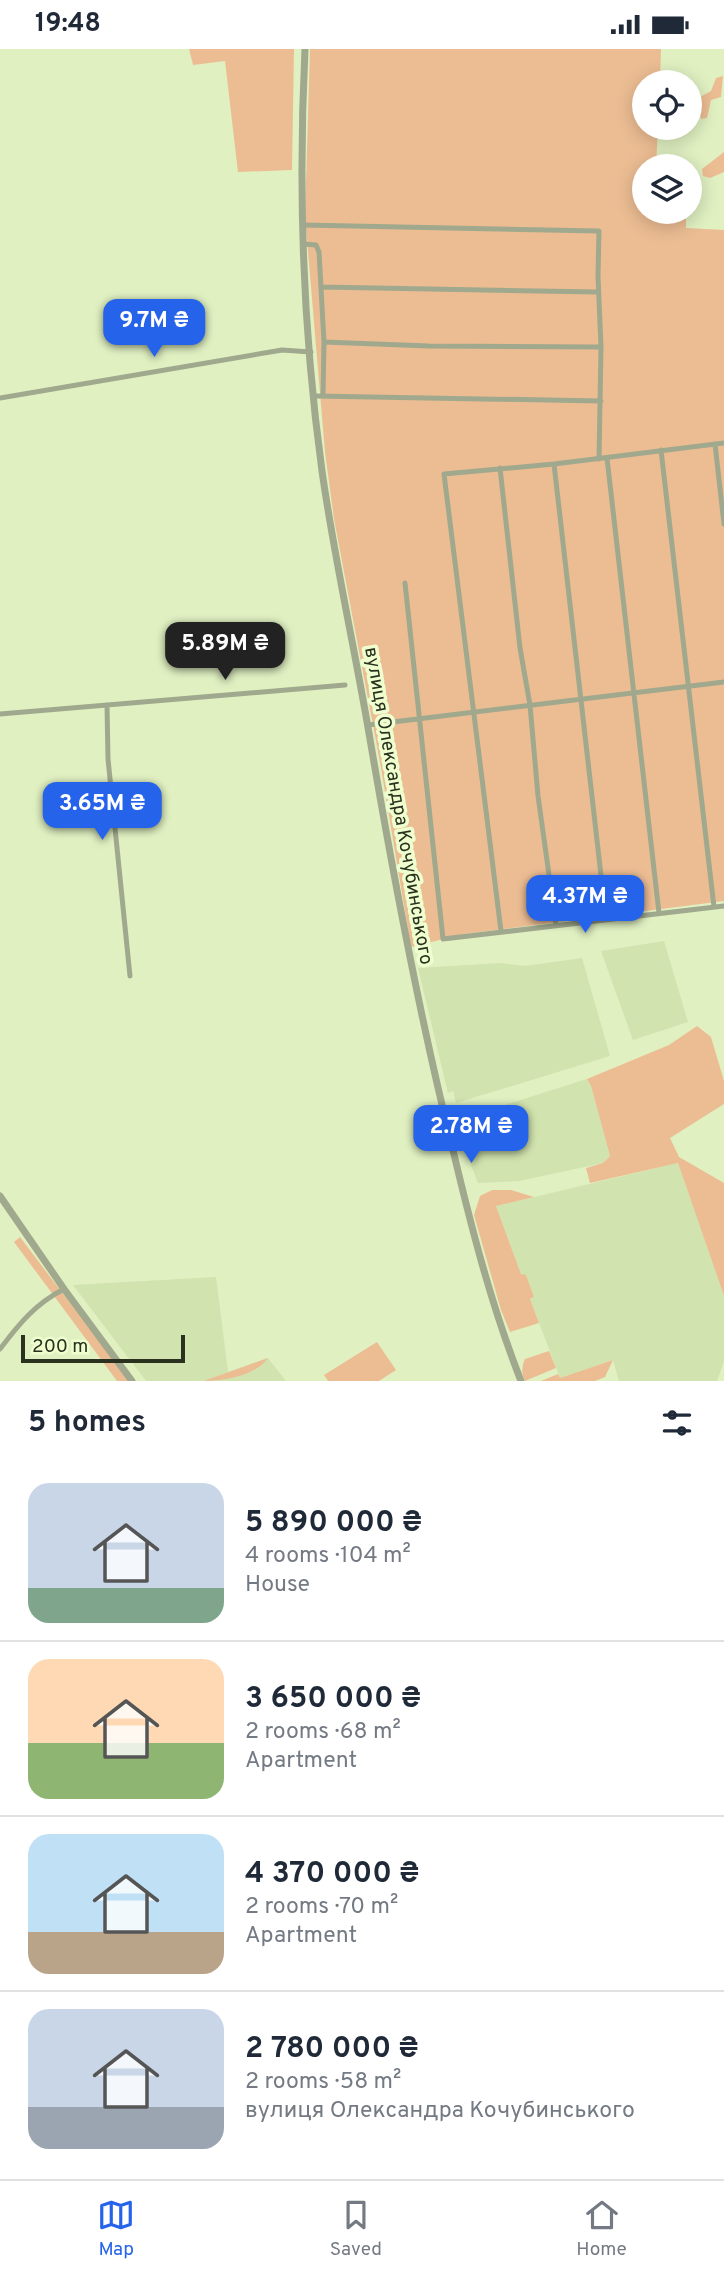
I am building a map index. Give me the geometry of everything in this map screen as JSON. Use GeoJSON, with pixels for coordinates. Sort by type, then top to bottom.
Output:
{"type":"FeatureCollection","features":[{"type":"Feature","properties":{"kind":"street","name":"вулиця Олександра Кочубинського"},"geometry":{"type":"LineString","coordinates":[[305,49],[302,140],[304,244],[311,352],[319,396],[330,522],[406,940],[436,1088],[501,1330],[521,1381]]}},
{"type":"Feature","properties":{"kind":"street"},"geometry":{"type":"LineString","coordinates":[[303,225],[599,231],[599,459]]}},
{"type":"Feature","properties":{"kind":"street"},"geometry":{"type":"LineString","coordinates":[[304,244],[316,245],[319,252],[324,342],[319,396],[601,401]]}},
{"type":"Feature","properties":{"kind":"street"},"geometry":{"type":"LineString","coordinates":[[321,287],[598,292]]}},
{"type":"Feature","properties":{"kind":"street"},"geometry":{"type":"LineString","coordinates":[[324,342],[429,346],[601,347]]}},
{"type":"Feature","properties":{"kind":"street"},"geometry":{"type":"LineString","coordinates":[[0,398],[282,350],[311,352]]}},
{"type":"Feature","properties":{"kind":"street"},"geometry":{"type":"LineString","coordinates":[[501,932],[444,474],[554,464],[724,443]]}},
{"type":"Feature","properties":{"kind":"street"},"geometry":{"type":"LineString","coordinates":[[715,444],[724,524]]}},
{"type":"Feature","properties":{"kind":"street"},"geometry":{"type":"LineString","coordinates":[[661,450],[714,907]]}},
{"type":"Feature","properties":{"kind":"street"},"geometry":{"type":"LineString","coordinates":[[607,458],[636,693],[659,913]]}},
{"type":"Feature","properties":{"kind":"street"},"geometry":{"type":"LineString","coordinates":[[554,464],[606,919]]}},
{"type":"Feature","properties":{"kind":"street"},"geometry":{"type":"LineString","coordinates":[[500,468],[520,647],[530,705],[538,796],[556,925]]}},
{"type":"Feature","properties":{"kind":"street"},"geometry":{"type":"LineString","coordinates":[[405,583],[443,939],[724,906]]}},
{"type":"Feature","properties":{"kind":"street"},"geometry":{"type":"LineString","coordinates":[[368,725],[724,682]]}},
{"type":"Feature","properties":{"kind":"street"},"geometry":{"type":"LineString","coordinates":[[0,714],[345,684]]}},
{"type":"Feature","properties":{"kind":"street"},"geometry":{"type":"LineString","coordinates":[[107,705],[109,773],[130,976]]}},
{"type":"Feature","properties":{"kind":"street"},"geometry":{"type":"LineString","coordinates":[[0,1196],[132,1381]]}},
{"type":"Feature","properties":{"kind":"street"},"geometry":{"type":"LineString","coordinates":[[0,1349],[43,1300],[64,1289]]}},
{"type":"Feature","properties":{"kind":"shaded area"},"geometry":{"type":"Polygon","coordinates":[[[189,49],[294,49],[292,170],[238,172],[225,61],[193,65],[189,49]]]}},
{"type":"Feature","properties":{"kind":"shaded area"},"geometry":{"type":"Polygon","coordinates":[[[310,49],[661,49],[660,70],[632,70],[632,140],[657,140],[657,154],[632,154],[632,224],[686,224],[686,228],[724,230],[724,901],[464,934],[411,947],[380,762],[334,519],[325,452],[305,216],[310,49]]]}},
{"type":"Feature","properties":{"kind":"shaded area"},"geometry":{"type":"Polygon","coordinates":[[[723,76],[721,97],[711,100],[707,118],[702,119],[702,96],[711,91],[716,78],[723,76]]]}},
{"type":"Feature","properties":{"kind":"shaded area"},"geometry":{"type":"Polygon","coordinates":[[[724,152],[724,172],[710,178],[703,176],[702,169],[724,152]]]}},
{"type":"Feature","properties":{"kind":"shaded area"},"geometry":{"type":"Polygon","coordinates":[[[664,941],[688,1022],[633,1040],[601,951],[664,941]]]}},
{"type":"Feature","properties":{"kind":"shaded area"},"geometry":{"type":"Polygon","coordinates":[[[582,958],[610,1056],[456,1103],[453,1091],[448,1093],[418,968],[501,963],[525,966],[582,958]]]}},
{"type":"Feature","properties":{"kind":"shaded area"},"geometry":{"type":"Polygon","coordinates":[[[697,1026],[711,1037],[724,1081],[724,1104],[670,1138],[679,1157],[724,1183],[724,1296],[678,1163],[590,1183],[586,1168],[603,1163],[610,1156],[587,1079],[669,1045],[697,1026]]]}},
{"type":"Feature","properties":{"kind":"shaded area"},"geometry":{"type":"Polygon","coordinates":[[[587,1079],[610,1156],[603,1163],[519,1181],[478,1183],[454,1121],[587,1079]]]}},
{"type":"Feature","properties":{"kind":"shaded area"},"geometry":{"type":"Polygon","coordinates":[[[678,1163],[724,1296],[724,1361],[717,1381],[619,1381],[613,1360],[560,1378],[530,1299],[534,1298],[521,1274],[496,1206],[678,1163]]]}},
{"type":"Feature","properties":{"kind":"shaded area"},"geometry":{"type":"Polygon","coordinates":[[[492,1190],[511,1190],[534,1197],[496,1206],[521,1274],[526,1275],[534,1297],[530,1299],[539,1323],[510,1332],[501,1310],[474,1215],[480,1196],[492,1190]]]}},
{"type":"Feature","properties":{"kind":"shaded area"},"geometry":{"type":"Polygon","coordinates":[[[20,1237],[129,1381],[117,1381],[14,1242],[20,1237]]]}},
{"type":"Feature","properties":{"kind":"shaded area"},"geometry":{"type":"Polygon","coordinates":[[[216,1277],[228,1372],[268,1358],[286,1381],[146,1381],[73,1285],[216,1277]]]}},
{"type":"Feature","properties":{"kind":"shaded area"},"geometry":{"type":"Polygon","coordinates":[[[377,1342],[396,1370],[379,1381],[328,1381],[324,1375],[377,1342]]]}},
{"type":"Feature","properties":{"kind":"shaded area"},"geometry":{"type":"Polygon","coordinates":[[[549,1351],[556,1368],[525,1381],[522,1370],[525,1359],[549,1351]]]}},
{"type":"Feature","properties":{"kind":"shaded area"},"geometry":{"type":"Polygon","coordinates":[[[268,1358],[247,1373],[221,1380],[204,1381],[268,1358]]]}},
{"type":"Feature","properties":{"kind":"shaded area"},"geometry":{"type":"Polygon","coordinates":[[[613,1360],[605,1377],[595,1381],[541,1381],[558,1374],[560,1378],[613,1360]]]}}]}
